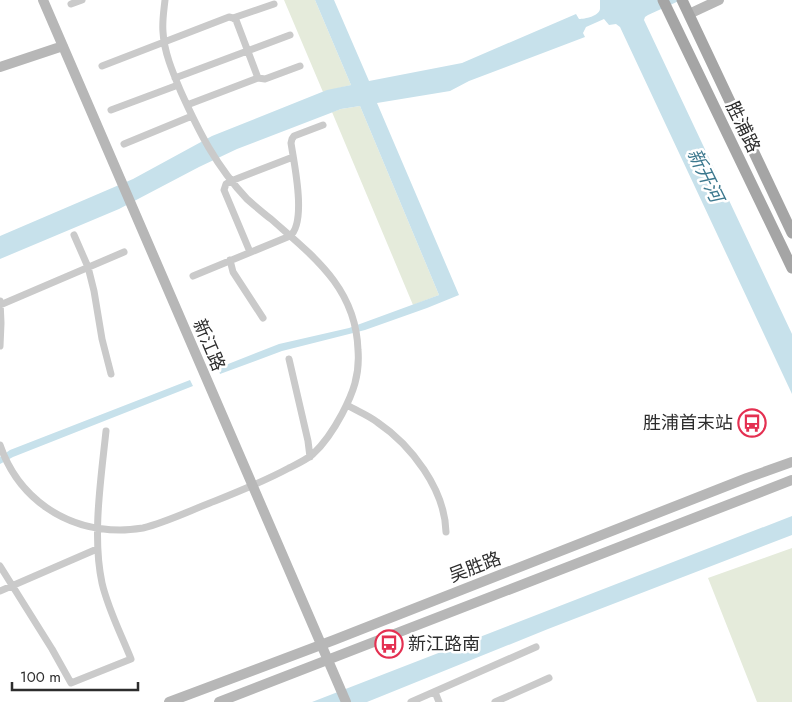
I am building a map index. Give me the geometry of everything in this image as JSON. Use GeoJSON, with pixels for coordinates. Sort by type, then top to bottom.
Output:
{"type":"FeatureCollection","features":[{"type":"Feature","properties":{"kind":"main road","name":"新江路"},"geometry":{"type":"LineString","coordinates":[[43,0],[346,702]]}},
{"type":"Feature","properties":{"kind":"main road","name":"胜浦路"},"geometry":{"type":"LineString","coordinates":[[682,0],[792,232]]}},
{"type":"Feature","properties":{"kind":"main road"},"geometry":{"type":"LineString","coordinates":[[689,14],[719,0]]}},
{"type":"Feature","properties":{"kind":"main road","name":"胜浦路"},"geometry":{"type":"LineString","coordinates":[[664,3],[792,268]]}},
{"type":"Feature","properties":{"kind":"main road"},"geometry":{"type":"LineString","coordinates":[[0,67],[62,46]]}},
{"type":"Feature","properties":{"kind":"main road","name":"吴胜路"},"geometry":{"type":"LineString","coordinates":[[169,702],[322,645],[792,462]]}},
{"type":"Feature","properties":{"kind":"main road","name":"吴胜路"},"geometry":{"type":"LineString","coordinates":[[219,702],[792,480]]}},
{"type":"Feature","properties":{"kind":"main road"},"geometry":{"type":"LineString","coordinates":[[347,635],[354,651]]}},
{"type":"Feature","properties":{"kind":"main road"},"geometry":{"type":"LineString","coordinates":[[294,655],[300,671]]}},
{"type":"Feature","properties":{"kind":"street"},"geometry":{"type":"LineString","coordinates":[[71,4],[82,0]]}},
{"type":"Feature","properties":{"kind":"street"},"geometry":{"type":"LineString","coordinates":[[0,445],[8,464],[26,490],[38,502],[62,518],[86,526],[107,530],[142,528],[253,486],[310,457],[326,440],[347,405],[354,388],[358,371],[357,335],[350,308],[344,295],[334,279],[317,261],[249,200],[231,181],[217,162],[202,137],[176,81],[163,32],[165,0]]}},
{"type":"Feature","properties":{"kind":"street"},"geometry":{"type":"LineString","coordinates":[[102,66],[229,16],[234,18],[274,4]]}},
{"type":"Feature","properties":{"kind":"street"},"geometry":{"type":"LineString","coordinates":[[234,18],[258,78]]}},
{"type":"Feature","properties":{"kind":"street"},"geometry":{"type":"LineString","coordinates":[[112,110],[247,50],[290,35]]}},
{"type":"Feature","properties":{"kind":"street"},"geometry":{"type":"LineString","coordinates":[[187,105],[258,78],[265,79],[300,66]]}},
{"type":"Feature","properties":{"kind":"street"},"geometry":{"type":"LineString","coordinates":[[124,144],[192,116]]}},
{"type":"Feature","properties":{"kind":"street"},"geometry":{"type":"LineString","coordinates":[[193,276],[290,236],[294,232],[297,219],[298,188],[291,143],[294,136],[323,125]]}},
{"type":"Feature","properties":{"kind":"street"},"geometry":{"type":"LineString","coordinates":[[250,252],[224,190],[226,184],[293,156]]}},
{"type":"Feature","properties":{"kind":"street"},"geometry":{"type":"LineString","coordinates":[[74,235],[88,267],[111,374]]}},
{"type":"Feature","properties":{"kind":"street"},"geometry":{"type":"LineString","coordinates":[[0,305],[124,252]]}},
{"type":"Feature","properties":{"kind":"street"},"geometry":{"type":"LineString","coordinates":[[230,260],[233,272],[263,318]]}},
{"type":"Feature","properties":{"kind":"street"},"geometry":{"type":"LineString","coordinates":[[0,301],[2,323],[0,346]]}},
{"type":"Feature","properties":{"kind":"street"},"geometry":{"type":"LineString","coordinates":[[290,358],[310,457]]}},
{"type":"Feature","properties":{"kind":"street"},"geometry":{"type":"LineString","coordinates":[[347,405],[377,422],[416,458],[439,499],[446,522],[446,532]]}},
{"type":"Feature","properties":{"kind":"street"},"geometry":{"type":"LineString","coordinates":[[0,566],[71,683],[131,659],[108,604],[102,584],[97,549],[106,431]]}},
{"type":"Feature","properties":{"kind":"street"},"geometry":{"type":"LineString","coordinates":[[0,591],[97,549]]}},
{"type":"Feature","properties":{"kind":"street"},"geometry":{"type":"LineString","coordinates":[[411,702],[536,647]]}},
{"type":"Feature","properties":{"kind":"street"},"geometry":{"type":"LineString","coordinates":[[495,702],[549,678]]}},
{"type":"Feature","properties":{"kind":"street"},"geometry":{"type":"LineString","coordinates":[[435,692],[439,702]]}},
{"type":"Feature","properties":{"kind":"green space"},"geometry":{"type":"Polygon","coordinates":[[[284,0],[315,0],[351,85],[323,92],[284,0]]]}},
{"type":"Feature","properties":{"kind":"green space"},"geometry":{"type":"Polygon","coordinates":[[[360,106],[439,295],[413,305],[332,112],[360,106]]]}},
{"type":"Feature","properties":{"kind":"green space"},"geometry":{"type":"Polygon","coordinates":[[[792,548],[792,702],[757,702],[708,578],[792,548]]]}},
{"type":"Feature","properties":{"kind":"water","name":"新开河"},"geometry":{"type":"Polygon","coordinates":[[[315,0],[334,0],[369,81],[462,63],[576,14],[579,19],[588,18],[599,11],[600,0],[681,0],[648,15],[644,20],[792,334],[792,394],[620,27],[616,24],[609,25],[604,19],[586,27],[583,33],[585,37],[469,81],[450,91],[377,103],[459,295],[427,308],[365,330],[282,351],[220,374],[218,368],[279,344],[349,328],[439,295],[360,106],[341,109],[237,149],[119,209],[0,259],[0,236],[133,179],[212,136],[327,90],[351,85],[315,0]]]}},
{"type":"Feature","properties":{"kind":"water"},"geometry":{"type":"Polygon","coordinates":[[[190,380],[193,386],[13,457],[0,464],[0,457],[10,450],[190,380]]]}},
{"type":"Feature","properties":{"kind":"water"},"geometry":{"type":"Polygon","coordinates":[[[792,516],[792,535],[548,629],[367,702],[312,702],[792,516]]]}},
{"type":"Feature","properties":{"kind":"place","name":"胜浦首末站"},"geometry":{"type":"Point","coordinates":[752,423]}},
{"type":"Feature","properties":{"kind":"place","name":"新江路南"},"geometry":{"type":"Point","coordinates":[389,644]}}]}
